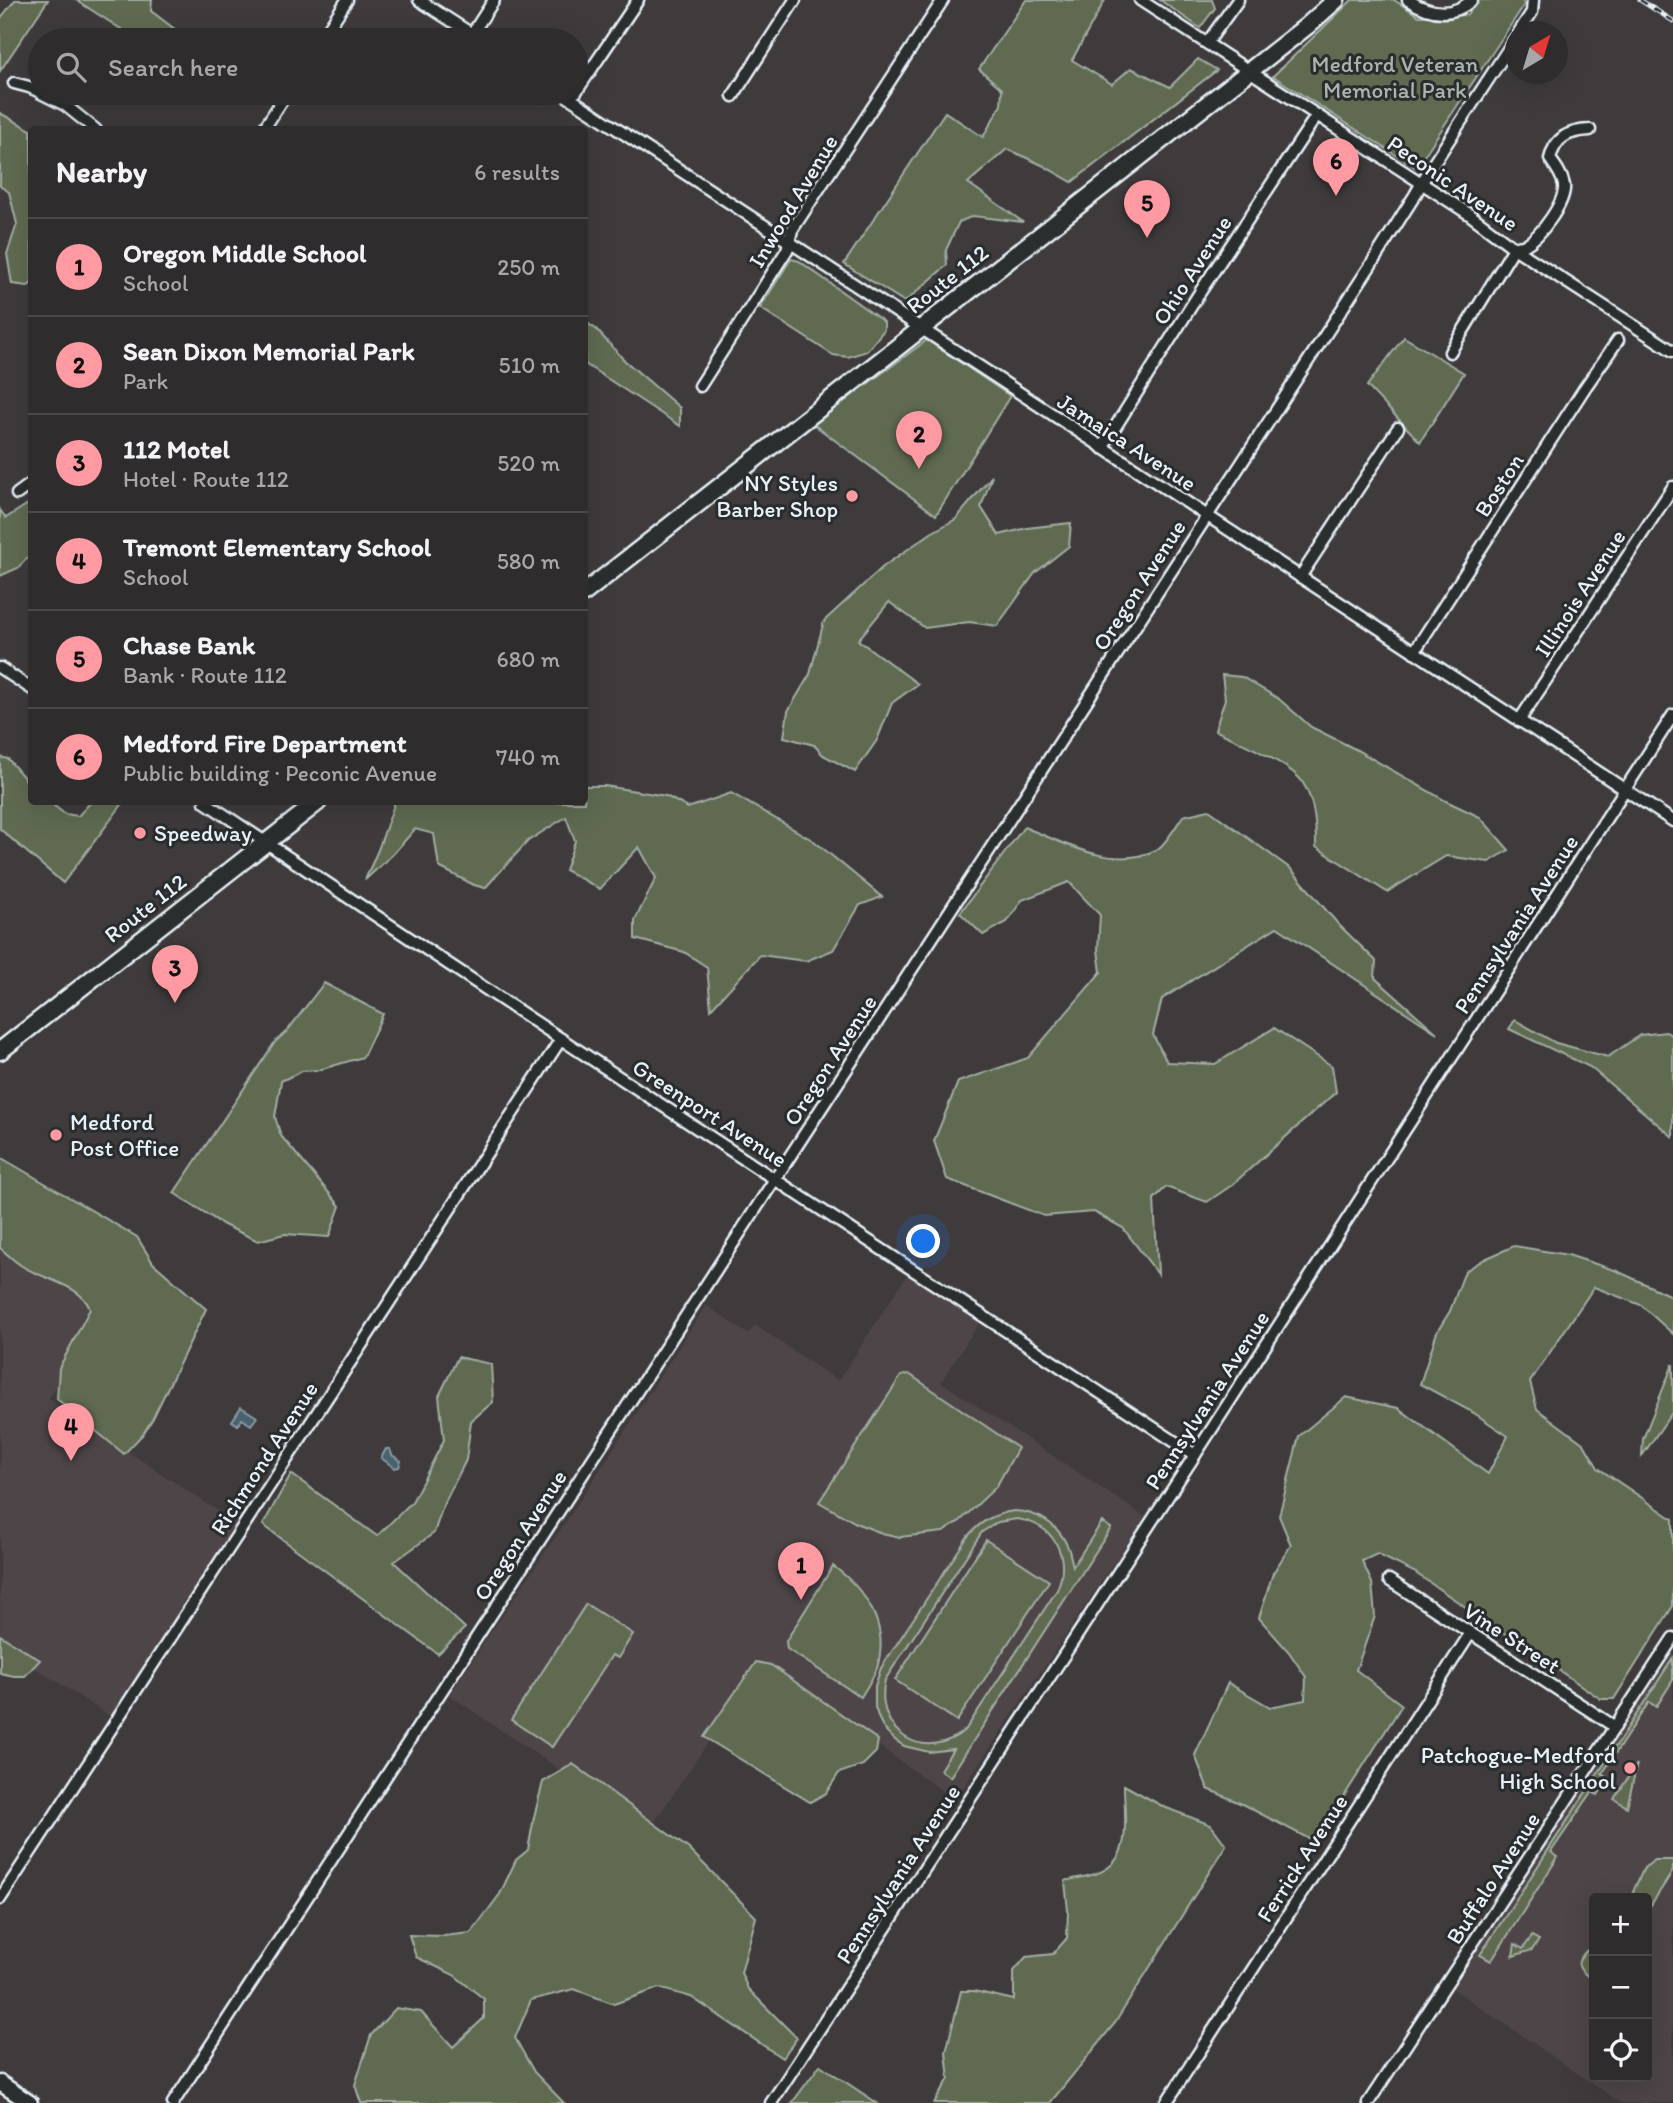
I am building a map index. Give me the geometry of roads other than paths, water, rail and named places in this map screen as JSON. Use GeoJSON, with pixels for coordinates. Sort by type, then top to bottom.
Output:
{"type":"FeatureCollection","features":[{"type":"Feature","properties":{"kind":"main road","name":"Route 112"},"geometry":{"type":"LineString","coordinates":[[588,590],[1307,26],[1336,0]]}},
{"type":"Feature","properties":{"kind":"main road","name":"Route 112"},"geometry":{"type":"LineString","coordinates":[[0,1051],[314,805]]}},
{"type":"Feature","properties":{"kind":"street"},"geometry":{"type":"LineString","coordinates":[[329,28],[347,0]]}},
{"type":"Feature","properties":{"kind":"street"},"geometry":{"type":"LineString","coordinates":[[419,0],[463,28]]}},
{"type":"Feature","properties":{"kind":"street"},"geometry":{"type":"LineString","coordinates":[[481,28],[494,0]]}},
{"type":"Feature","properties":{"kind":"street"},"geometry":{"type":"LineString","coordinates":[[588,74],[638,0]]}},
{"type":"Feature","properties":{"kind":"street"},"geometry":{"type":"LineString","coordinates":[[733,96],[794,0]]}},
{"type":"Feature","properties":{"kind":"street","name":"Inwood Avenue"},"geometry":{"type":"LineString","coordinates":[[699,386],[787,250],[792,230],[943,0]]}},
{"type":"Feature","properties":{"kind":"street","name":"Peconic Avenue"},"geometry":{"type":"LineString","coordinates":[[1140,0],[1469,214],[1514,248],[1673,351]]}},
{"type":"Feature","properties":{"kind":"street"},"geometry":{"type":"LineString","coordinates":[[1207,43],[1238,0]]}},
{"type":"Feature","properties":{"kind":"street"},"geometry":{"type":"LineString","coordinates":[[1408,0],[1439,13],[1462,9],[1472,0]]}},
{"type":"Feature","properties":{"kind":"street"},"geometry":{"type":"LineString","coordinates":[[1526,21],[1532,12],[1533,0]]}},
{"type":"Feature","properties":{"kind":"street","name":"Oregon Avenue"},"geometry":{"type":"LineString","coordinates":[[173,2103],[1207,517],[1505,54]]}},
{"type":"Feature","properties":{"kind":"street"},"geometry":{"type":"LineString","coordinates":[[14,83],[28,87]]}},
{"type":"Feature","properties":{"kind":"street","name":"Jamaica Avenue"},"geometry":{"type":"LineString","coordinates":[[588,104],[920,328],[1673,821]]}},
{"type":"Feature","properties":{"kind":"street"},"geometry":{"type":"LineString","coordinates":[[65,105],[91,126]]}},
{"type":"Feature","properties":{"kind":"street"},"geometry":{"type":"LineString","coordinates":[[266,126],[279,105]]}},
{"type":"Feature","properties":{"kind":"street","name":"Ohio Avenue"},"geometry":{"type":"LineString","coordinates":[[1102,448],[1202,289],[1317,115]]}},
{"type":"Feature","properties":{"kind":"street"},"geometry":{"type":"LineString","coordinates":[[1450,352],[1514,248],[1524,246],[1551,220],[1564,187],[1561,176],[1550,159],[1552,152],[1562,137],[1573,131],[1590,130]]}},
{"type":"Feature","properties":{"kind":"street","name":"Boston"},"geometry":{"type":"LineString","coordinates":[[1414,652],[1618,340]]}},
{"type":"Feature","properties":{"kind":"street"},"geometry":{"type":"LineString","coordinates":[[1300,578],[1398,428]]}},
{"type":"Feature","properties":{"kind":"street"},"geometry":{"type":"LineString","coordinates":[[17,494],[28,486]]}},
{"type":"Feature","properties":{"kind":"street","name":"Illinois Avenue"},"geometry":{"type":"LineString","coordinates":[[1519,721],[1673,487]]}},
{"type":"Feature","properties":{"kind":"street"},"geometry":{"type":"LineString","coordinates":[[0,668],[28,686]]}},
{"type":"Feature","properties":{"kind":"street","name":"Pennsylvania Avenue"},"geometry":{"type":"LineString","coordinates":[[771,2103],[1195,1455],[1673,715]]}},
{"type":"Feature","properties":{"kind":"street","name":"Greenport Avenue"},"geometry":{"type":"LineString","coordinates":[[210,805],[1195,1455]]}},
{"type":"Feature","properties":{"kind":"street","name":"Richmond Avenue"},"geometry":{"type":"LineString","coordinates":[[0,1899],[561,1039]]}},
{"type":"Feature","properties":{"kind":"street","name":"Vine Street"},"geometry":{"type":"LineString","coordinates":[[1389,1580],[1615,1727]]}},
{"type":"Feature","properties":{"kind":"street","name":"Ferrick Avenue"},"geometry":{"type":"LineString","coordinates":[[1166,2103],[1471,1634]]}},
{"type":"Feature","properties":{"kind":"street","name":"Buffalo Avenue"},"geometry":{"type":"LineString","coordinates":[[1368,2103],[1673,1638]]}},
{"type":"Feature","properties":{"kind":"street"},"geometry":{"type":"LineString","coordinates":[[0,2083],[30,2103]]}},
{"type":"Feature","properties":{"kind":"water"},"geometry":{"type":"Polygon","coordinates":[[[241,1407],[257,1417],[251,1425],[242,1419],[238,1425],[232,1421],[241,1407]]]}},
{"type":"Feature","properties":{"kind":"water"},"geometry":{"type":"Polygon","coordinates":[[[386,1449],[390,1449],[392,1455],[401,1461],[399,1467],[395,1468],[381,1458],[386,1449]]]}},
{"type":"Feature","properties":{"kind":"railway"},"geometry":{"type":"LineString","coordinates":[[1640,0],[1673,21]]}},
{"type":"Feature","properties":{"kind":"place","name":"Medford Fire Department"},"geometry":{"type":"Point","coordinates":[1336,196]}},
{"type":"Feature","properties":{"kind":"place","name":"Chase Bank"},"geometry":{"type":"Point","coordinates":[1147,238]}},
{"type":"Feature","properties":{"kind":"place","name":"Sean Dixon Memorial Park"},"geometry":{"type":"Point","coordinates":[919,469]}},
{"type":"Feature","properties":{"kind":"place","name":"NY Styles Barber Shop"},"geometry":{"type":"Point","coordinates":[852,496]}},
{"type":"Feature","properties":{"kind":"place","name":"Speedway"},"geometry":{"type":"Point","coordinates":[140,833]}},
{"type":"Feature","properties":{"kind":"place","name":"112 Motel"},"geometry":{"type":"Point","coordinates":[175,1003]}},
{"type":"Feature","properties":{"kind":"place","name":"Medford Post Office"},"geometry":{"type":"Point","coordinates":[56,1135]}},
{"type":"Feature","properties":{"kind":"place","name":"Tremont Elementary School"},"geometry":{"type":"Point","coordinates":[71,1461]}},
{"type":"Feature","properties":{"kind":"place","name":"Oregon Middle School"},"geometry":{"type":"Point","coordinates":[801,1600]}},
{"type":"Feature","properties":{"kind":"place","name":"Patchogue-Medford High School"},"geometry":{"type":"Point","coordinates":[1630,1768]}},
{"type":"Feature","properties":{"kind":"park label","name":"Medford Veteran Memorial Park"},"geometry":{"type":"Point","coordinates":[1395,77]}}]}
